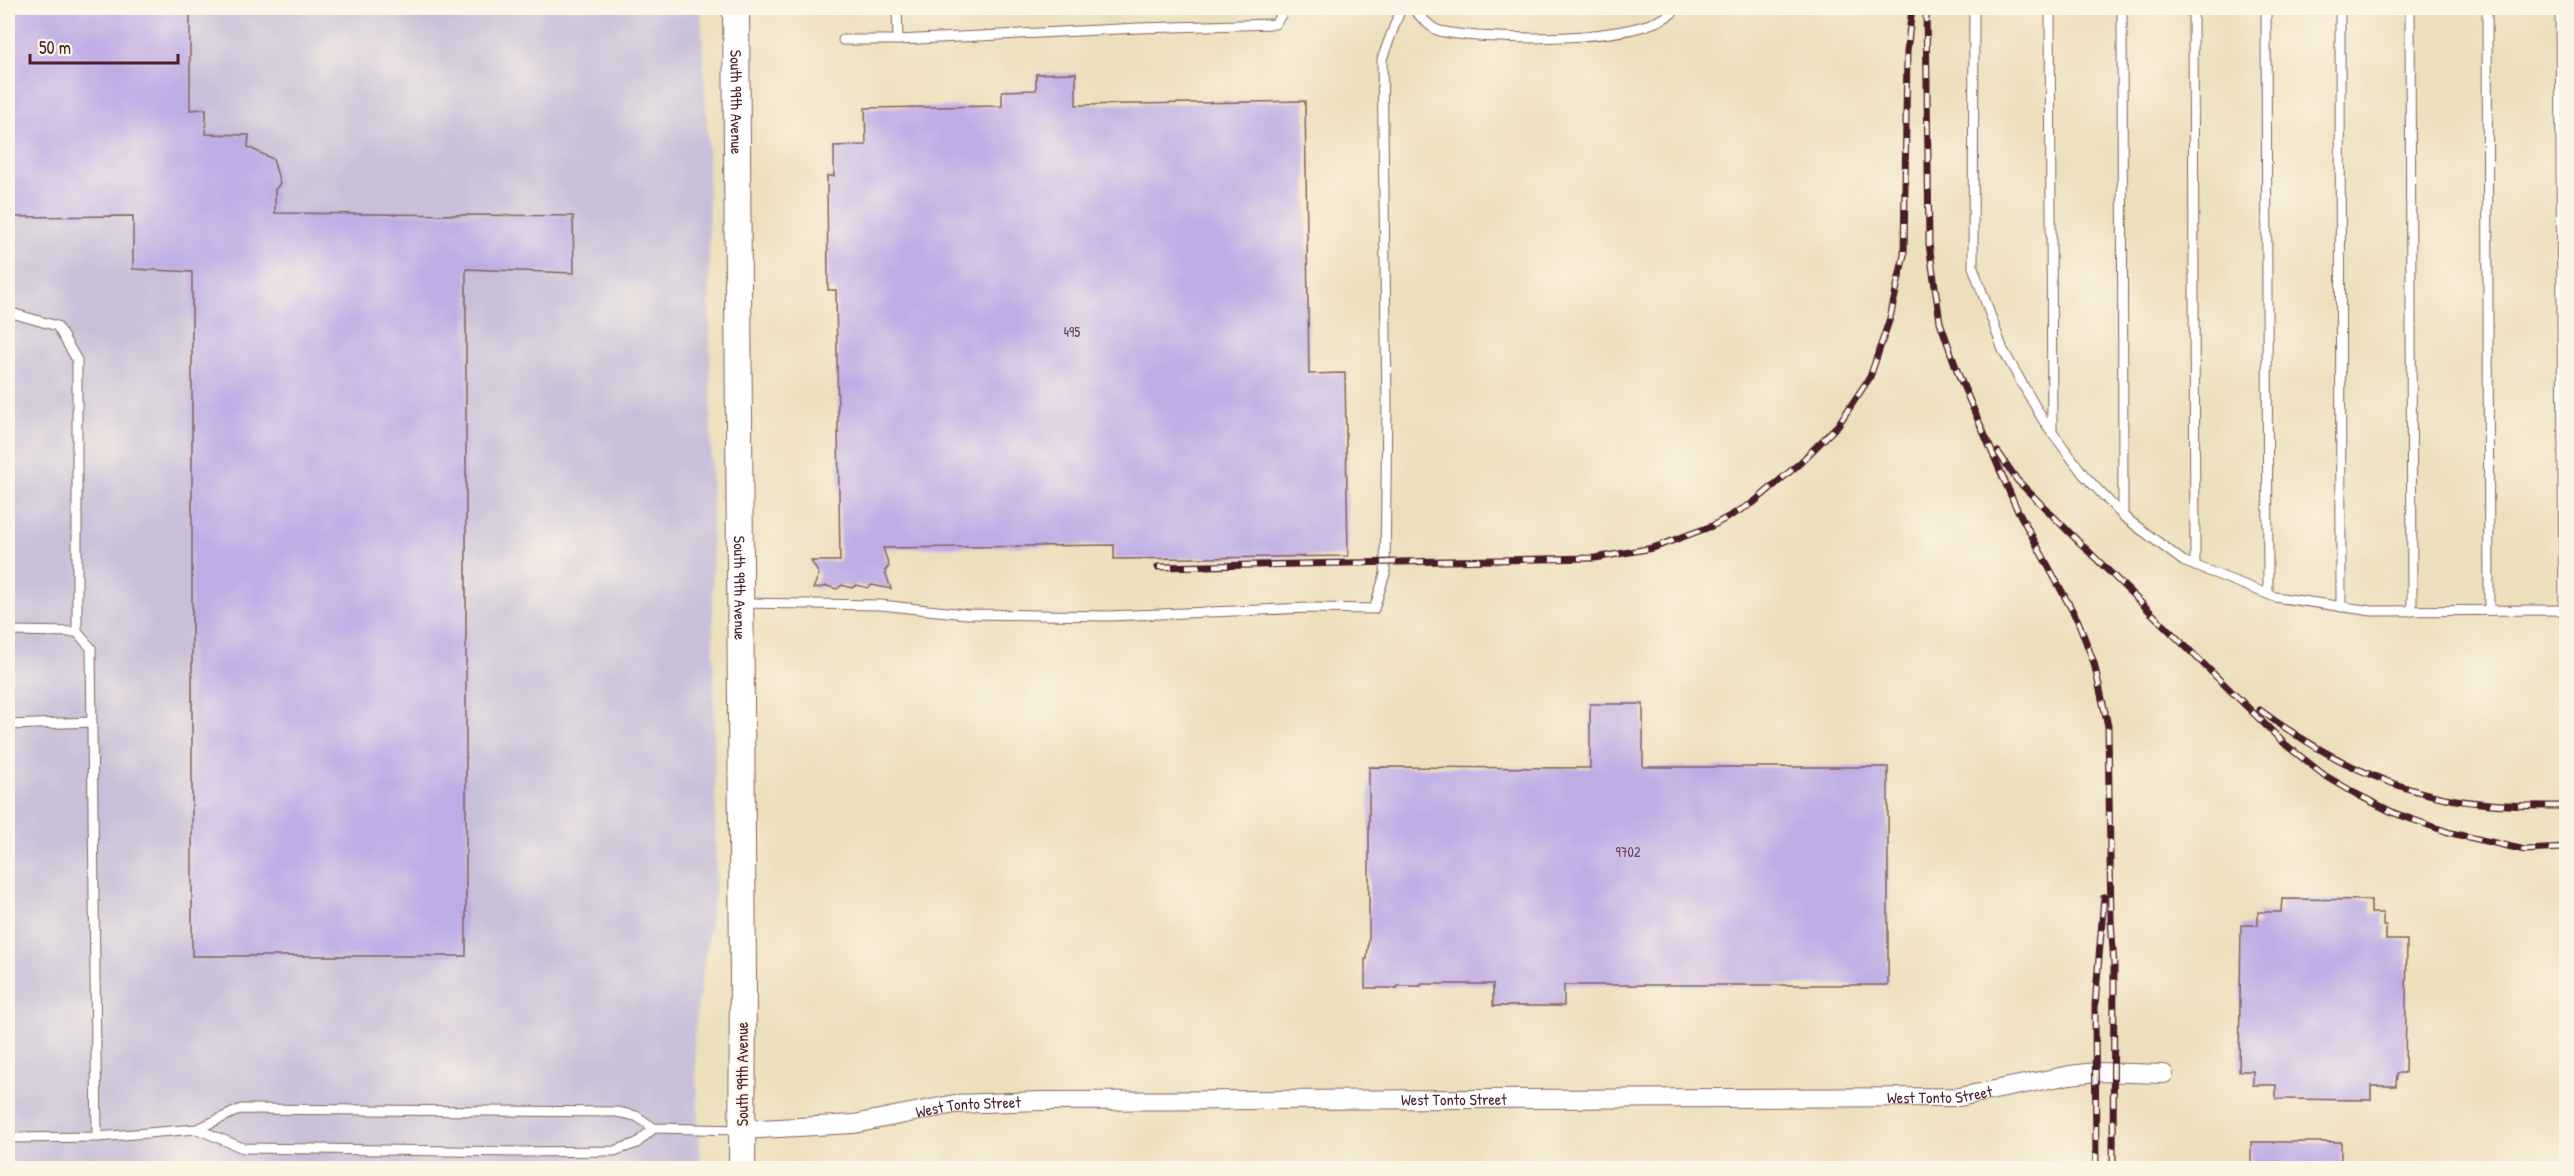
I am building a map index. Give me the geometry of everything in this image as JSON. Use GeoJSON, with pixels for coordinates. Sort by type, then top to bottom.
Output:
{"type":"FeatureCollection","features":[{"type":"Feature","properties":{"kind":"main road","name":"South 99th Avenue"},"geometry":{"type":"LineString","coordinates":[[736,8],[742,1168]]}},
{"type":"Feature","properties":{"kind":"street","name":"West Tonto Street"},"geometry":{"type":"LineString","coordinates":[[742,1130],[854,1124],[955,1104],[1040,1101],[1959,1097],[2096,1072],[2164,1074]]}},
{"type":"Feature","properties":{"kind":"lane"},"geometry":{"type":"LineString","coordinates":[[897,8],[898,40]]}},
{"type":"Feature","properties":{"kind":"lane"},"geometry":{"type":"LineString","coordinates":[[843,40],[898,40],[1275,24],[1286,8]]}},
{"type":"Feature","properties":{"kind":"lane"},"geometry":{"type":"LineString","coordinates":[[740,603],[880,605],[966,614],[1109,616],[1310,608],[1374,609],[1385,574],[1387,402],[1382,58],[1401,8]]}},
{"type":"Feature","properties":{"kind":"lane"},"geometry":{"type":"LineString","coordinates":[[1412,8],[1437,31],[1512,37],[1601,35],[1666,18],[1677,8]]}},
{"type":"Feature","properties":{"kind":"lane"},"geometry":{"type":"LineString","coordinates":[[1974,8],[1973,267],[2003,350],[2052,434],[2084,475],[2123,516],[2183,561],[2268,594],[2372,612],[2565,610],[2560,8]]}},
{"type":"Feature","properties":{"kind":"lane"},"geometry":{"type":"LineString","coordinates":[[2050,8],[2052,434]]}},
{"type":"Feature","properties":{"kind":"lane"},"geometry":{"type":"LineString","coordinates":[[2122,8],[2123,516]]}},
{"type":"Feature","properties":{"kind":"lane"},"geometry":{"type":"LineString","coordinates":[[2193,8],[2195,566]]}},
{"type":"Feature","properties":{"kind":"lane"},"geometry":{"type":"LineString","coordinates":[[2266,8],[2268,594]]}},
{"type":"Feature","properties":{"kind":"lane"},"geometry":{"type":"LineString","coordinates":[[2340,8],[2341,607]]}},
{"type":"Feature","properties":{"kind":"lane"},"geometry":{"type":"LineString","coordinates":[[2410,8],[2412,611]]}},
{"type":"Feature","properties":{"kind":"lane"},"geometry":{"type":"LineString","coordinates":[[2487,8],[2489,610]]}},
{"type":"Feature","properties":{"kind":"lane"},"geometry":{"type":"LineString","coordinates":[[8,312],[57,326],[77,360],[77,632],[91,648],[97,1137]]}},
{"type":"Feature","properties":{"kind":"lane"},"geometry":{"type":"LineString","coordinates":[[8,631],[77,632]]}},
{"type":"Feature","properties":{"kind":"lane"},"geometry":{"type":"LineString","coordinates":[[8,725],[92,722]]}},
{"type":"Feature","properties":{"kind":"lane"},"geometry":{"type":"LineString","coordinates":[[8,1138],[97,1137],[197,1129],[241,1109],[616,1112],[636,1116],[654,1128],[742,1130]]}},
{"type":"Feature","properties":{"kind":"lane"},"geometry":{"type":"LineString","coordinates":[[197,1129],[243,1148],[519,1152],[614,1151],[637,1143],[654,1128]]}},
{"type":"Feature","properties":{"kind":"shaded area"},"geometry":{"type":"Polygon","coordinates":[[[8,8],[701,8],[708,146],[716,881],[694,1034],[701,1168],[8,1168],[8,8]]]}},
{"type":"Feature","properties":{"kind":"building"},"geometry":{"type":"Polygon","coordinates":[[[8,8],[190,8],[190,110],[206,109],[206,134],[249,135],[248,147],[273,159],[280,183],[275,190],[275,213],[573,216],[574,273],[466,269],[466,956],[192,956],[192,272],[133,269],[133,216],[8,217],[8,8]]]}},
{"type":"Feature","properties":{"kind":"building"},"geometry":{"type":"Polygon","coordinates":[[[1076,73],[1076,105],[1305,101],[1309,374],[1345,373],[1348,556],[1114,559],[1114,545],[883,548],[889,566],[885,571],[891,589],[872,585],[868,588],[857,585],[852,588],[842,585],[837,589],[827,586],[813,589],[819,574],[811,561],[840,561],[836,290],[828,290],[827,176],[834,176],[834,146],[866,145],[865,108],[1002,106],[1002,91],[1036,90],[1036,74],[1076,73]]]}},
{"type":"Feature","properties":{"kind":"building"},"geometry":{"type":"Polygon","coordinates":[[[1590,704],[1643,704],[1643,767],[1888,767],[1888,985],[1564,985],[1564,1006],[1493,1006],[1493,984],[1421,984],[1421,986],[1397,986],[1397,988],[1365,988],[1365,959],[1367,959],[1369,936],[1369,767],[1590,768],[1590,704]]]}},
{"type":"Feature","properties":{"kind":"building"},"geometry":{"type":"Polygon","coordinates":[[[2282,899],[2371,900],[2371,913],[2383,913],[2386,940],[2407,940],[2405,1073],[2397,1073],[2396,1086],[2371,1086],[2371,1100],[2276,1099],[2276,1085],[2253,1085],[2253,1071],[2239,1071],[2241,925],[2258,925],[2258,912],[2281,912],[2282,899]]]}},
{"type":"Feature","properties":{"kind":"building"},"geometry":{"type":"Polygon","coordinates":[[[2251,1142],[2341,1142],[2341,1168],[2251,1168],[2251,1142]]]}},
{"type":"Feature","properties":{"kind":"railway"},"geometry":{"type":"LineString","coordinates":[[1158,567],[1595,558],[1653,548],[1712,526],[1753,503],[1800,463],[1838,425],[1870,377],[1890,318],[1904,255],[1907,52],[1912,8]]}},
{"type":"Feature","properties":{"kind":"railway"},"geometry":{"type":"LineString","coordinates":[[1926,8],[1929,244],[1940,322],[1959,376],[2016,507],[2078,621],[2094,663],[2108,726],[2111,919],[2114,966],[2113,1168]]}},
{"type":"Feature","properties":{"kind":"railway"},"geometry":{"type":"LineString","coordinates":[[1998,452],[2017,480],[2077,540],[2286,745],[2324,775],[2394,813],[2451,833],[2525,850],[2566,848]]}},
{"type":"Feature","properties":{"kind":"railway"},"geometry":{"type":"LineString","coordinates":[[2260,710],[2305,741],[2353,767],[2403,787],[2470,802],[2566,806]]}},
{"type":"Feature","properties":{"kind":"railway"},"geometry":{"type":"LineString","coordinates":[[2096,1168],[2095,1005],[2104,897]]}}]}
